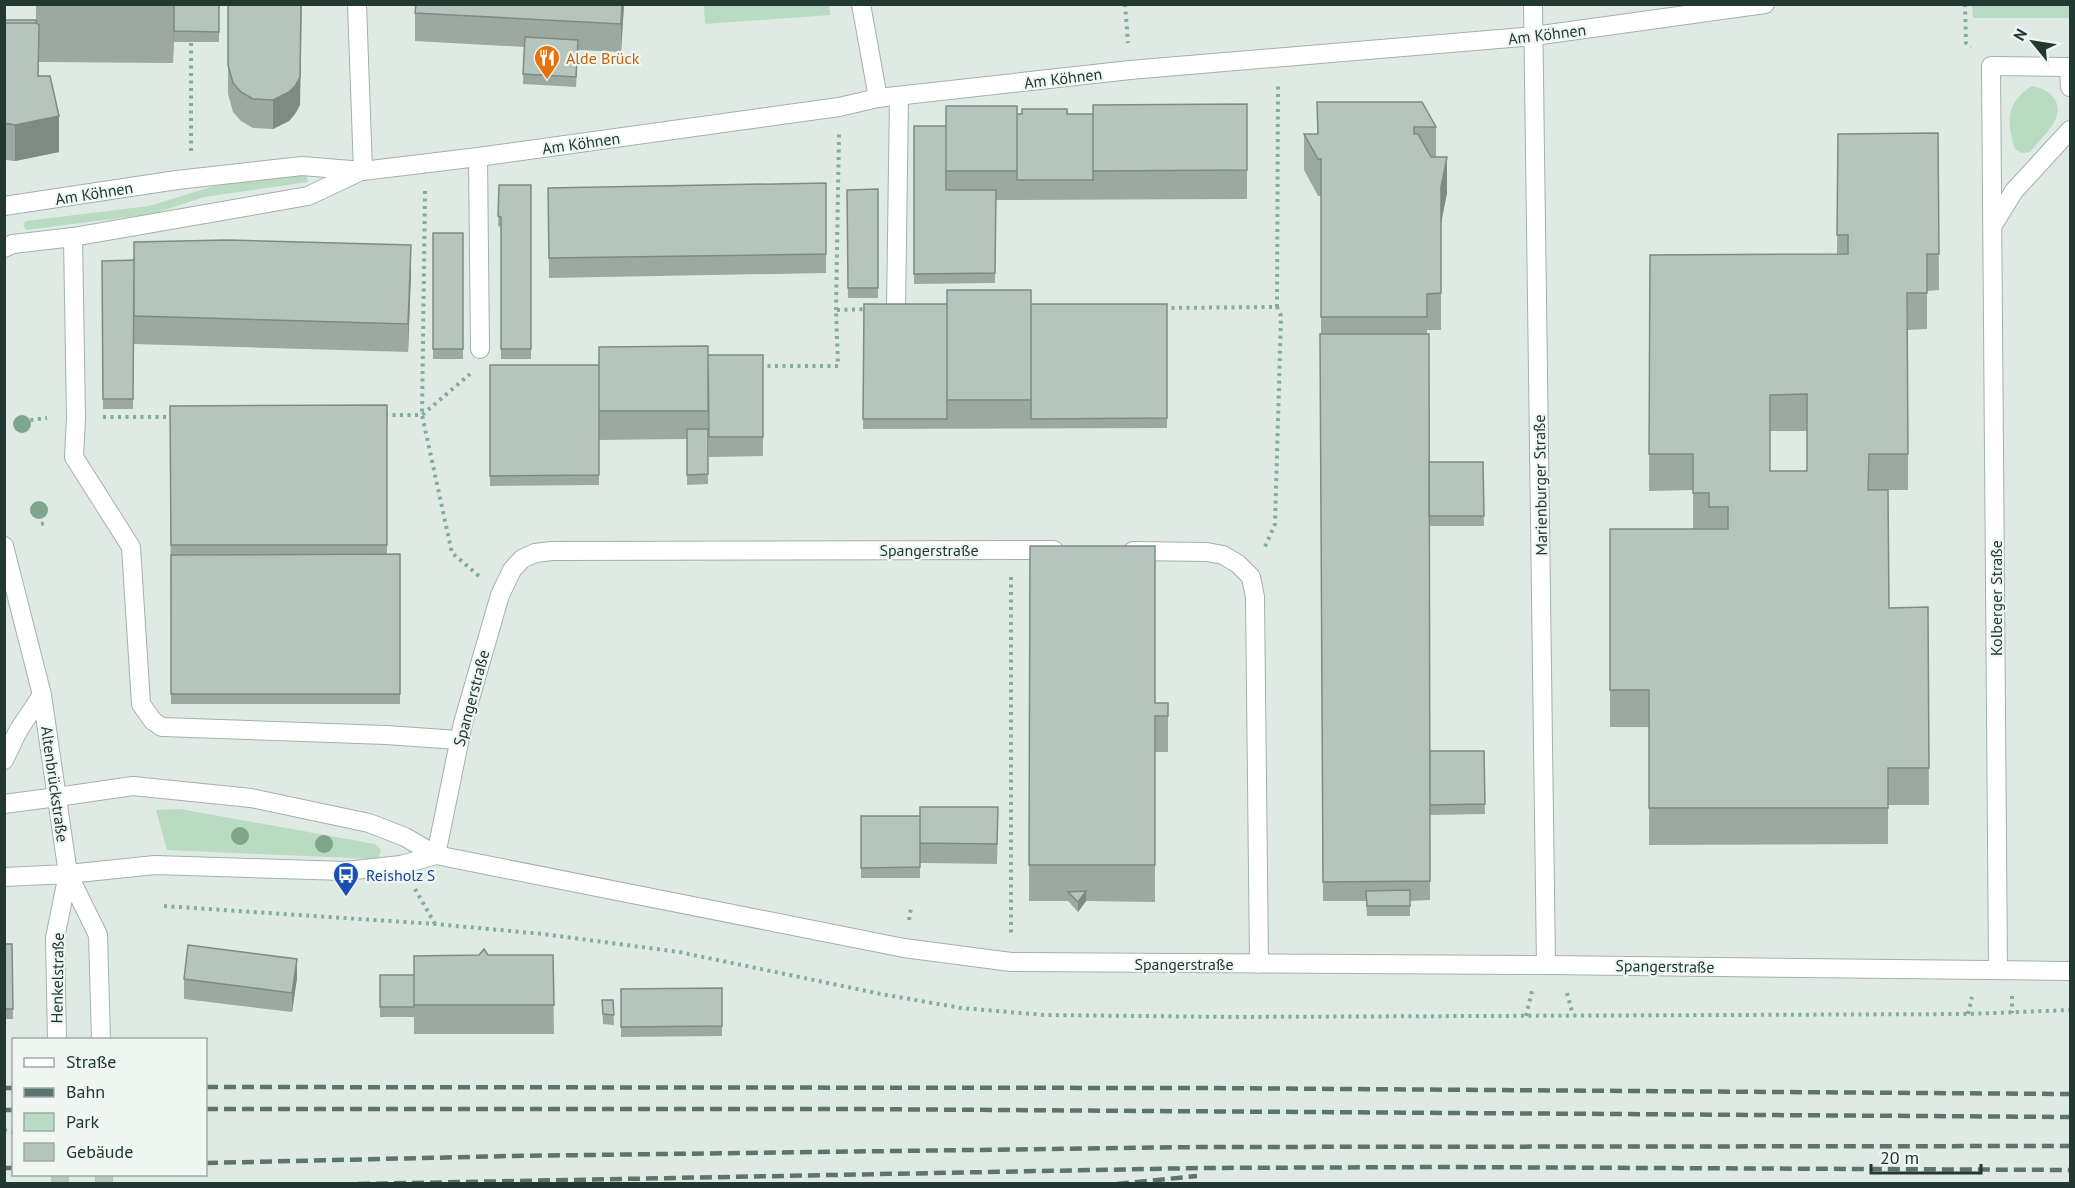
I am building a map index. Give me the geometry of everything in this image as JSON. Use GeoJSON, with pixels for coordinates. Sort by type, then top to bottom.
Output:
{"type":"FeatureCollection","features":[{"type":"Feature","properties":{"kind":"street"},"geometry":{"type":"LineString","coordinates":[[357,4],[363,171]]}},
{"type":"Feature","properties":{"kind":"street"},"geometry":{"type":"LineString","coordinates":[[861,4],[878,98]]}},
{"type":"Feature","properties":{"kind":"street","name":"Marienburger Straße"},"geometry":{"type":"LineString","coordinates":[[1533,4],[1546,965]]}},
{"type":"Feature","properties":{"kind":"street","name":"Am Köhnen"},"geometry":{"type":"LineString","coordinates":[[4,206],[177,180],[302,165],[363,171],[478,157],[839,107],[878,98],[1130,70],[1534,36],[1765,4]]}},
{"type":"Feature","properties":{"kind":"street"},"geometry":{"type":"LineString","coordinates":[[1991,66],[2069,68],[2070,87]]}},
{"type":"Feature","properties":{"kind":"street","name":"Kolberger Straße"},"geometry":{"type":"LineString","coordinates":[[1991,66],[1998,970]]}},
{"type":"Feature","properties":{"kind":"street"},"geometry":{"type":"LineString","coordinates":[[896,309],[899,97]]}},
{"type":"Feature","properties":{"kind":"street"},"geometry":{"type":"LineString","coordinates":[[1993,225],[2014,192],[2070,130]]}},
{"type":"Feature","properties":{"kind":"street"},"geometry":{"type":"LineString","coordinates":[[478,157],[480,349]]}},
{"type":"Feature","properties":{"kind":"street","name":"Am Köhnen"},"geometry":{"type":"LineString","coordinates":[[9,246],[308,196],[363,171]]}},
{"type":"Feature","properties":{"kind":"street"},"geometry":{"type":"LineString","coordinates":[[73,237],[76,418],[74,457],[131,547],[141,704],[153,721],[162,727],[387,735],[459,741]]}},
{"type":"Feature","properties":{"kind":"street","name":"Altenbrückstraße"},"geometry":{"type":"LineString","coordinates":[[4,546],[42,695],[68,874]]}},
{"type":"Feature","properties":{"kind":"street","name":"Spangerstraße"},"geometry":{"type":"LineString","coordinates":[[436,855],[459,741],[500,595],[512,570],[522,559],[534,553],[552,551],[1068,550]]}},
{"type":"Feature","properties":{"kind":"street"},"geometry":{"type":"LineString","coordinates":[[1113,551],[1207,552],[1223,555],[1238,564],[1251,577],[1255,597],[1259,964]]}},
{"type":"Feature","properties":{"kind":"street","name":"Altenbrückstraße"},"geometry":{"type":"LineString","coordinates":[[4,760],[18,731],[42,695]]}},
{"type":"Feature","properties":{"kind":"street","name":"Spangerstraße"},"geometry":{"type":"LineString","coordinates":[[4,804],[133,786],[251,798],[369,823],[405,837],[436,855],[904,948],[1011,962],[2070,971]]}},
{"type":"Feature","properties":{"kind":"street","name":"Spangerstraße"},"geometry":{"type":"LineString","coordinates":[[4,877],[68,874],[155,864],[345,871],[401,865],[436,855]]}},
{"type":"Feature","properties":{"kind":"street"},"geometry":{"type":"LineString","coordinates":[[68,874],[98,935],[101,1038]]}},
{"type":"Feature","properties":{"kind":"street","name":"Henkelstraße"},"geometry":{"type":"LineString","coordinates":[[57,1038],[55,938],[68,874]]}},
{"type":"Feature","properties":{"kind":"path"},"geometry":{"type":"LineString","coordinates":[[1125,4],[1130,70]]}},
{"type":"Feature","properties":{"kind":"path"},"geometry":{"type":"LineString","coordinates":[[1965,4],[1966,43],[1991,66]]}},
{"type":"Feature","properties":{"kind":"path"},"geometry":{"type":"LineString","coordinates":[[191,43],[192,161]]}},
{"type":"Feature","properties":{"kind":"path"},"geometry":{"type":"LineString","coordinates":[[1251,577],[1275,524],[1281,316],[1277,307],[1279,58]]}},
{"type":"Feature","properties":{"kind":"path"},"geometry":{"type":"LineString","coordinates":[[754,366],[838,366],[836,310],[839,107]]}},
{"type":"Feature","properties":{"kind":"path"},"geometry":{"type":"LineString","coordinates":[[426,163],[422,415],[452,553],[500,595]]}},
{"type":"Feature","properties":{"kind":"path"},"geometry":{"type":"LineString","coordinates":[[1158,308],[1277,307]]}},
{"type":"Feature","properties":{"kind":"path"},"geometry":{"type":"LineString","coordinates":[[836,310],[896,309]]}},
{"type":"Feature","properties":{"kind":"path"},"geometry":{"type":"LineString","coordinates":[[374,415],[422,415],[471,373]]}},
{"type":"Feature","properties":{"kind":"path"},"geometry":{"type":"LineString","coordinates":[[23,421],[183,417]]}},
{"type":"Feature","properties":{"kind":"path"},"geometry":{"type":"LineString","coordinates":[[1011,550],[1011,962]]}},
{"type":"Feature","properties":{"kind":"path"},"geometry":{"type":"LineString","coordinates":[[401,865],[435,924]]}},
{"type":"Feature","properties":{"kind":"path"},"geometry":{"type":"LineString","coordinates":[[164,906],[435,924],[543,934],[679,952],[880,994],[950,1006],[1045,1015],[1246,1017],[1968,1014],[2070,1010]]}},
{"type":"Feature","properties":{"kind":"green space"},"geometry":{"type":"Polygon","coordinates":[[[704,5],[829,5],[830,15],[705,24],[704,5]]]}},
{"type":"Feature","properties":{"kind":"green space"},"geometry":{"type":"Polygon","coordinates":[[[1972,5],[2070,5],[2070,18],[1973,18],[1972,5]]]}},
{"type":"Feature","properties":{"kind":"green space"},"geometry":{"type":"Polygon","coordinates":[[[2032,86],[2053,96],[2058,112],[2045,135],[2030,152],[2022,153],[2015,149],[2010,130],[2010,113],[2017,99],[2032,86]]]}},
{"type":"Feature","properties":{"kind":"green space"},"geometry":{"type":"Polygon","coordinates":[[[306,174],[308,182],[204,197],[152,214],[26,230],[23,224],[26,221],[149,206],[218,185],[306,174]]]}},
{"type":"Feature","properties":{"kind":"green space"},"geometry":{"type":"Polygon","coordinates":[[[180,809],[375,844],[381,850],[379,857],[372,859],[167,850],[156,810],[180,809]]]}},
{"type":"Feature","properties":{"kind":"building"},"geometry":{"type":"Polygon","coordinates":[[[174,4],[219,4],[219,32],[174,31],[174,4]]]}},
{"type":"Feature","properties":{"kind":"building"},"geometry":{"type":"Polygon","coordinates":[[[228,4],[301,4],[300,77],[289,92],[273,100],[253,99],[241,92],[233,83],[228,65],[228,4]]]}},
{"type":"Feature","properties":{"kind":"building"},"geometry":{"type":"Polygon","coordinates":[[[416,4],[622,4],[621,24],[415,13],[416,4]]]}},
{"type":"Feature","properties":{"kind":"building"},"geometry":{"type":"Polygon","coordinates":[[[4,20],[36,20],[36,23],[4,23],[4,20]]]}},
{"type":"Feature","properties":{"kind":"building"},"geometry":{"type":"Polygon","coordinates":[[[4,23],[36,23],[39,25],[38,76],[50,76],[59,116],[15,125],[4,123],[4,23]]]}},
{"type":"Feature","properties":{"kind":"building"},"geometry":{"type":"Polygon","coordinates":[[[525,37],[578,40],[576,77],[523,74],[525,37]]]}},
{"type":"Feature","properties":{"kind":"building"},"geometry":{"type":"Polygon","coordinates":[[[1317,102],[1422,102],[1436,127],[1414,127],[1414,134],[1418,134],[1431,157],[1447,157],[1441,187],[1441,293],[1427,294],[1427,317],[1321,317],[1321,159],[1318,159],[1304,134],[1318,134],[1317,102]]]}},
{"type":"Feature","properties":{"kind":"building"},"geometry":{"type":"Polygon","coordinates":[[[1247,104],[1247,170],[1093,171],[1093,105],[1247,104]]]}},
{"type":"Feature","properties":{"kind":"building"},"geometry":{"type":"Polygon","coordinates":[[[946,106],[1017,106],[1017,171],[946,171],[946,106]]]}},
{"type":"Feature","properties":{"kind":"building"},"geometry":{"type":"Polygon","coordinates":[[[1022,109],[1067,109],[1067,114],[1093,114],[1093,180],[1017,180],[1017,114],[1022,114],[1022,109]]]}},
{"type":"Feature","properties":{"kind":"building"},"geometry":{"type":"Polygon","coordinates":[[[914,126],[946,126],[946,190],[996,190],[995,273],[914,274],[914,126]]]}},
{"type":"Feature","properties":{"kind":"building"},"geometry":{"type":"Polygon","coordinates":[[[1938,133],[1939,254],[1927,254],[1927,293],[1907,293],[1908,454],[1869,454],[1868,490],[1888,490],[1889,608],[1928,607],[1929,768],[1888,768],[1888,808],[1649,808],[1649,690],[1610,690],[1610,529],[1728,529],[1728,507],[1709,507],[1709,493],[1693,493],[1693,454],[1649,454],[1650,255],[1848,254],[1848,235],[1837,235],[1838,134],[1938,133]],[[1807,394],[1770,395],[1770,471],[1807,471],[1807,394]]]}},
{"type":"Feature","properties":{"kind":"building"},"geometry":{"type":"Polygon","coordinates":[[[826,183],[826,254],[549,258],[548,188],[826,183]]]}},
{"type":"Feature","properties":{"kind":"building"},"geometry":{"type":"Polygon","coordinates":[[[499,185],[531,185],[531,349],[501,349],[499,185]]]}},
{"type":"Feature","properties":{"kind":"building"},"geometry":{"type":"Polygon","coordinates":[[[878,189],[878,288],[848,288],[847,190],[878,189]]]}},
{"type":"Feature","properties":{"kind":"building"},"geometry":{"type":"Polygon","coordinates":[[[433,233],[463,233],[463,349],[433,349],[433,233]]]}},
{"type":"Feature","properties":{"kind":"building"},"geometry":{"type":"Polygon","coordinates":[[[228,240],[411,245],[408,324],[134,316],[134,242],[228,240]]]}},
{"type":"Feature","properties":{"kind":"building"},"geometry":{"type":"Polygon","coordinates":[[[134,260],[133,399],[103,399],[102,261],[134,260]]]}},
{"type":"Feature","properties":{"kind":"building"},"geometry":{"type":"Polygon","coordinates":[[[947,290],[1031,290],[1031,400],[947,400],[947,290]]]}},
{"type":"Feature","properties":{"kind":"building"},"geometry":{"type":"Polygon","coordinates":[[[864,304],[947,304],[947,419],[863,419],[864,304]]]}},
{"type":"Feature","properties":{"kind":"building"},"geometry":{"type":"Polygon","coordinates":[[[1031,304],[1167,304],[1167,418],[1031,419],[1031,304]]]}},
{"type":"Feature","properties":{"kind":"building"},"geometry":{"type":"Polygon","coordinates":[[[1320,334],[1429,334],[1430,881],[1323,882],[1320,334]]]}},
{"type":"Feature","properties":{"kind":"building"},"geometry":{"type":"Polygon","coordinates":[[[708,346],[708,411],[599,411],[599,347],[708,346]]]}},
{"type":"Feature","properties":{"kind":"building"},"geometry":{"type":"Polygon","coordinates":[[[708,355],[763,355],[763,437],[709,437],[708,355]]]}},
{"type":"Feature","properties":{"kind":"building"},"geometry":{"type":"Polygon","coordinates":[[[490,365],[599,365],[599,475],[490,476],[490,365]]]}},
{"type":"Feature","properties":{"kind":"building"},"geometry":{"type":"Polygon","coordinates":[[[387,405],[387,545],[171,545],[170,406],[387,405]]]}},
{"type":"Feature","properties":{"kind":"building"},"geometry":{"type":"Polygon","coordinates":[[[687,429],[708,429],[708,474],[687,475],[687,429]]]}},
{"type":"Feature","properties":{"kind":"building"},"geometry":{"type":"Polygon","coordinates":[[[1429,462],[1483,462],[1484,516],[1429,516],[1429,462]]]}},
{"type":"Feature","properties":{"kind":"building"},"geometry":{"type":"Polygon","coordinates":[[[1030,546],[1155,546],[1155,703],[1168,703],[1168,716],[1155,716],[1155,865],[1029,865],[1030,546]]]}},
{"type":"Feature","properties":{"kind":"building"},"geometry":{"type":"Polygon","coordinates":[[[400,554],[400,694],[171,694],[171,555],[400,554]]]}},
{"type":"Feature","properties":{"kind":"building"},"geometry":{"type":"Polygon","coordinates":[[[1430,751],[1484,751],[1485,804],[1430,805],[1430,751]]]}},
{"type":"Feature","properties":{"kind":"building"},"geometry":{"type":"Polygon","coordinates":[[[920,807],[998,807],[997,844],[920,843],[920,807]]]}},
{"type":"Feature","properties":{"kind":"building"},"geometry":{"type":"Polygon","coordinates":[[[861,816],[920,816],[920,867],[861,868],[861,816]]]}},
{"type":"Feature","properties":{"kind":"building"},"geometry":{"type":"Polygon","coordinates":[[[1410,890],[1410,906],[1367,906],[1366,891],[1410,890]]]}},
{"type":"Feature","properties":{"kind":"building"},"geometry":{"type":"Polygon","coordinates":[[[1086,891],[1078,902],[1068,892],[1086,891]]]}},
{"type":"Feature","properties":{"kind":"building"},"geometry":{"type":"Polygon","coordinates":[[[4,944],[12,944],[13,1009],[4,1009],[4,944]]]}},
{"type":"Feature","properties":{"kind":"building"},"geometry":{"type":"Polygon","coordinates":[[[188,945],[297,959],[292,993],[184,979],[188,945]]]}},
{"type":"Feature","properties":{"kind":"building"},"geometry":{"type":"Polygon","coordinates":[[[484,949],[488,955],[553,955],[554,1005],[414,1005],[414,956],[479,955],[484,949]]]}},
{"type":"Feature","properties":{"kind":"building"},"geometry":{"type":"Polygon","coordinates":[[[380,975],[414,975],[414,1007],[380,1007],[380,975]]]}},
{"type":"Feature","properties":{"kind":"building"},"geometry":{"type":"Polygon","coordinates":[[[722,988],[722,1026],[621,1027],[621,989],[722,988]]]}},
{"type":"Feature","properties":{"kind":"building"},"geometry":{"type":"Polygon","coordinates":[[[602,1000],[613,1000],[614,1015],[603,1014],[602,1000]]]}},
{"type":"Feature","properties":{"kind":"tunnel"},"geometry":{"type":"LineString","coordinates":[[60,1176],[60,1184]]}},
{"type":"Feature","properties":{"kind":"tunnel"},"geometry":{"type":"LineString","coordinates":[[104,1176],[104,1184]]}},
{"type":"Feature","properties":{"kind":"railway"},"geometry":{"type":"LineString","coordinates":[[207,1087],[1201,1088],[2070,1094]]}},
{"type":"Feature","properties":{"kind":"railway"},"geometry":{"type":"LineString","coordinates":[[4,1088],[12,1088]]}},
{"type":"Feature","properties":{"kind":"railway"},"geometry":{"type":"LineString","coordinates":[[207,1109],[847,1109],[2070,1117]]}},
{"type":"Feature","properties":{"kind":"railway"},"geometry":{"type":"LineString","coordinates":[[4,1110],[12,1110]]}},
{"type":"Feature","properties":{"kind":"railway"},"geometry":{"type":"LineString","coordinates":[[207,1163],[511,1156],[1200,1147],[2070,1146]]}},
{"type":"Feature","properties":{"kind":"railway"},"geometry":{"type":"LineString","coordinates":[[4,1168],[12,1168]]}},
{"type":"Feature","properties":{"kind":"railway"},"geometry":{"type":"LineString","coordinates":[[358,1184],[1200,1168],[2070,1170]]}},
{"type":"Feature","properties":{"kind":"railway"},"geometry":{"type":"LineString","coordinates":[[1117,1184],[1197,1176]]}},
{"type":"Feature","properties":{"kind":"place","name":"Alde Brück"},"geometry":{"type":"Point","coordinates":[547,81]}},
{"type":"Feature","properties":{"kind":"place","name":"Reisholz S"},"geometry":{"type":"Point","coordinates":[346,898]}}]}
